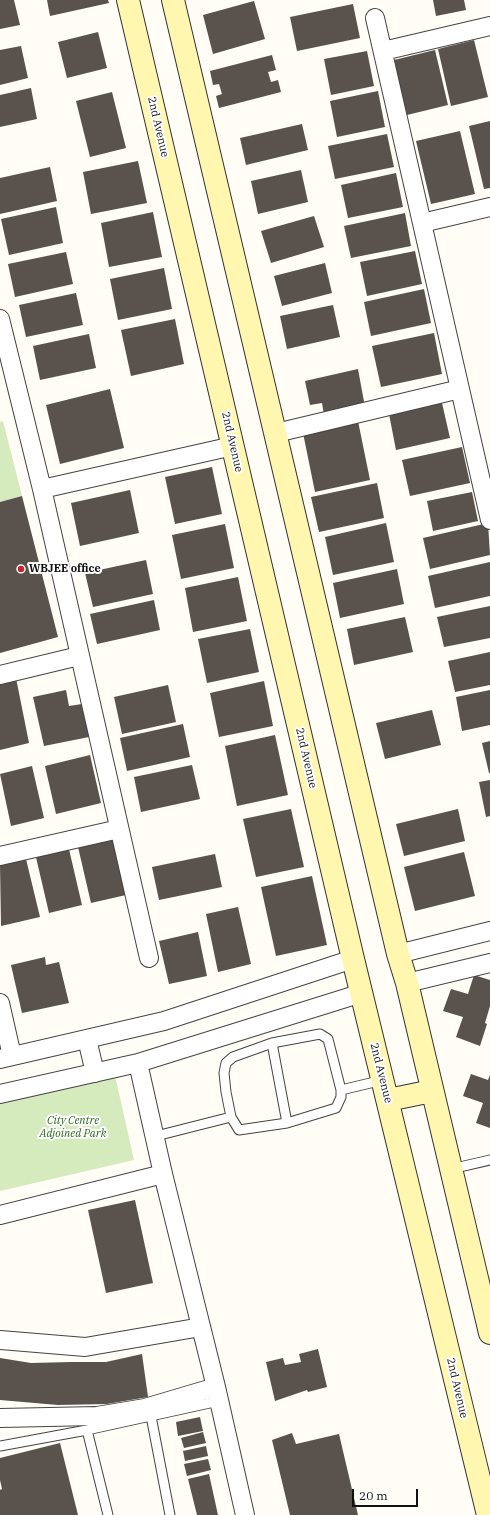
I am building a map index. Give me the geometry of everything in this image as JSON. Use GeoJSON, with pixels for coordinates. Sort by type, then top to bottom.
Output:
{"type":"FeatureCollection","features":[{"type":"Feature","properties":{"kind":"street","name":"2nd Avenue"},"geometry":{"type":"LineString","coordinates":[[128,0],[353,959],[488,1515]]}},
{"type":"Feature","properties":{"kind":"street"},"geometry":{"type":"LineString","coordinates":[[173,0],[398,954],[407,983],[490,1333]]}},
{"type":"Feature","properties":{"kind":"street"},"geometry":{"type":"LineString","coordinates":[[375,18],[490,520]]}},
{"type":"Feature","properties":{"kind":"street"},"geometry":{"type":"LineString","coordinates":[[383,51],[490,26]]}},
{"type":"Feature","properties":{"kind":"street"},"geometry":{"type":"LineString","coordinates":[[422,223],[490,207]]}},
{"type":"Feature","properties":{"kind":"street"},"geometry":{"type":"LineString","coordinates":[[1,326],[42,489],[149,958]]}},
{"type":"Feature","properties":{"kind":"street"},"geometry":{"type":"LineString","coordinates":[[276,433],[460,389]]}},
{"type":"Feature","properties":{"kind":"street"},"geometry":{"type":"LineString","coordinates":[[42,489],[233,446]]}},
{"type":"Feature","properties":{"kind":"street"},"geometry":{"type":"LineString","coordinates":[[0,674],[79,656]]}},
{"type":"Feature","properties":{"kind":"street"},"geometry":{"type":"LineString","coordinates":[[0,856],[119,829]]}},
{"type":"Feature","properties":{"kind":"street"},"geometry":{"type":"LineString","coordinates":[[398,954],[490,931]]}},
{"type":"Feature","properties":{"kind":"street"},"geometry":{"type":"LineString","coordinates":[[0,1004],[6,1057],[164,1021],[353,959]]}},
{"type":"Feature","properties":{"kind":"street"},"geometry":{"type":"LineString","coordinates":[[407,983],[490,963]]}},
{"type":"Feature","properties":{"kind":"street"},"geometry":{"type":"LineString","coordinates":[[0,1094],[138,1063],[362,993]]}},
{"type":"Feature","properties":{"kind":"street"},"geometry":{"type":"LineString","coordinates":[[87,1038],[95,1073]]}},
{"type":"Feature","properties":{"kind":"street"},"geometry":{"type":"LineString","coordinates":[[138,1063],[156,1136],[163,1174],[218,1394],[245,1515]]}},
{"type":"Feature","properties":{"kind":"street"},"geometry":{"type":"LineString","coordinates":[[385,1090],[432,1091]]}},
{"type":"Feature","properties":{"kind":"street"},"geometry":{"type":"LineString","coordinates":[[0,1214],[163,1174]]}},
{"type":"Feature","properties":{"kind":"street"},"geometry":{"type":"LineString","coordinates":[[0,1340],[85,1346],[201,1327]]}},
{"type":"Feature","properties":{"kind":"street"},"geometry":{"type":"LineString","coordinates":[[0,1418],[97,1416],[218,1394]]}},
{"type":"Feature","properties":{"kind":"lane"},"geometry":{"type":"LineString","coordinates":[[320,1034],[328,1039],[341,1090],[341,1097],[336,1108],[287,1123],[239,1130],[231,1117],[224,1073],[226,1063],[233,1057],[272,1043],[320,1034]]}},
{"type":"Feature","properties":{"kind":"lane"},"geometry":{"type":"LineString","coordinates":[[272,1043],[287,1123]]}},
{"type":"Feature","properties":{"kind":"lane"},"geometry":{"type":"LineString","coordinates":[[341,1090],[385,1090]]}},
{"type":"Feature","properties":{"kind":"lane"},"geometry":{"type":"LineString","coordinates":[[156,1136],[231,1117]]}},
{"type":"Feature","properties":{"kind":"lane"},"geometry":{"type":"LineString","coordinates":[[451,1169],[490,1160]]}},
{"type":"Feature","properties":{"kind":"lane"},"geometry":{"type":"LineString","coordinates":[[0,1446],[87,1430],[151,1416],[218,1394]]}},
{"type":"Feature","properties":{"kind":"lane"},"geometry":{"type":"LineString","coordinates":[[151,1416],[170,1515]]}},
{"type":"Feature","properties":{"kind":"lane"},"geometry":{"type":"LineString","coordinates":[[87,1430],[108,1515]]}},
{"type":"Feature","properties":{"kind":"green space"},"geometry":{"type":"Polygon","coordinates":[[[3,421],[22,496],[0,502],[0,422],[3,421]]]}},
{"type":"Feature","properties":{"kind":"green space","name":"City Centre Adjoined Park"},"geometry":{"type":"Polygon","coordinates":[[[114,1071],[134,1160],[0,1191],[0,1097],[114,1071]]]}},
{"type":"Feature","properties":{"kind":"building"},"geometry":{"type":"Polygon","coordinates":[[[0,0],[14,0],[20,25],[0,29],[0,0]]]}},
{"type":"Feature","properties":{"kind":"building"},"geometry":{"type":"Polygon","coordinates":[[[47,0],[108,0],[109,3],[50,16],[47,0]]]}},
{"type":"Feature","properties":{"kind":"building"},"geometry":{"type":"Polygon","coordinates":[[[433,0],[464,0],[466,10],[436,16],[433,0]]]}},
{"type":"Feature","properties":{"kind":"building"},"geometry":{"type":"Polygon","coordinates":[[[254,1],[265,39],[213,54],[203,15],[254,1]]]}},
{"type":"Feature","properties":{"kind":"building"},"geometry":{"type":"Polygon","coordinates":[[[353,4],[360,38],[297,51],[290,17],[353,4]]]}},
{"type":"Feature","properties":{"kind":"building"},"geometry":{"type":"Polygon","coordinates":[[[98,32],[107,68],[67,78],[58,42],[98,32]]]}},
{"type":"Feature","properties":{"kind":"building"},"geometry":{"type":"Polygon","coordinates":[[[474,40],[488,97],[451,106],[438,49],[474,40]]]}},
{"type":"Feature","properties":{"kind":"building"},"geometry":{"type":"Polygon","coordinates":[[[21,46],[28,78],[0,85],[0,50],[21,46]]]}},
{"type":"Feature","properties":{"kind":"building"},"geometry":{"type":"Polygon","coordinates":[[[435,50],[448,105],[407,115],[394,60],[435,50]]]}},
{"type":"Feature","properties":{"kind":"building"},"geometry":{"type":"Polygon","coordinates":[[[367,51],[374,86],[331,95],[324,59],[367,51]]]}},
{"type":"Feature","properties":{"kind":"building"},"geometry":{"type":"Polygon","coordinates":[[[272,55],[276,70],[268,72],[271,82],[278,80],[281,92],[219,108],[216,96],[222,94],[219,84],[213,85],[210,71],[272,55]]]}},
{"type":"Feature","properties":{"kind":"building"},"geometry":{"type":"Polygon","coordinates":[[[31,88],[37,119],[0,127],[0,95],[31,88]]]}},
{"type":"Feature","properties":{"kind":"building"},"geometry":{"type":"Polygon","coordinates":[[[378,91],[385,127],[337,137],[330,101],[378,91]]]}},
{"type":"Feature","properties":{"kind":"building"},"geometry":{"type":"Polygon","coordinates":[[[112,92],[126,148],[90,157],[76,101],[112,92]]]}},
{"type":"Feature","properties":{"kind":"building"},"geometry":{"type":"Polygon","coordinates":[[[490,121],[490,188],[484,189],[469,126],[490,121]]]}},
{"type":"Feature","properties":{"kind":"building"},"geometry":{"type":"Polygon","coordinates":[[[302,124],[308,150],[246,165],[240,138],[302,124]]]}},
{"type":"Feature","properties":{"kind":"building"},"geometry":{"type":"Polygon","coordinates":[[[460,131],[475,194],[431,204],[416,141],[460,131]]]}},
{"type":"Feature","properties":{"kind":"building"},"geometry":{"type":"Polygon","coordinates":[[[387,134],[394,167],[335,179],[328,146],[387,134]]]}},
{"type":"Feature","properties":{"kind":"building"},"geometry":{"type":"Polygon","coordinates":[[[138,161],[147,203],[91,214],[83,172],[138,161]]]}},
{"type":"Feature","properties":{"kind":"building"},"geometry":{"type":"Polygon","coordinates":[[[50,167],[57,201],[0,214],[0,178],[50,167]]]}},
{"type":"Feature","properties":{"kind":"building"},"geometry":{"type":"Polygon","coordinates":[[[301,170],[308,202],[258,214],[251,181],[301,170]]]}},
{"type":"Feature","properties":{"kind":"building"},"geometry":{"type":"Polygon","coordinates":[[[396,173],[403,207],[348,218],[341,185],[396,173]]]}},
{"type":"Feature","properties":{"kind":"building"},"geometry":{"type":"Polygon","coordinates":[[[56,207],[63,243],[9,255],[1,219],[56,207]]]}},
{"type":"Feature","properties":{"kind":"building"},"geometry":{"type":"Polygon","coordinates":[[[153,212],[162,257],[109,267],[101,223],[153,212]]]}},
{"type":"Feature","properties":{"kind":"building"},"geometry":{"type":"Polygon","coordinates":[[[405,213],[411,246],[351,258],[344,226],[405,213]]]}},
{"type":"Feature","properties":{"kind":"building"},"geometry":{"type":"Polygon","coordinates":[[[314,216],[324,247],[271,263],[261,231],[314,216]]]}},
{"type":"Feature","properties":{"kind":"building"},"geometry":{"type":"Polygon","coordinates":[[[415,251],[422,284],[367,296],[360,262],[415,251]]]}},
{"type":"Feature","properties":{"kind":"building"},"geometry":{"type":"Polygon","coordinates":[[[66,252],[73,284],[15,297],[8,264],[66,252]]]}},
{"type":"Feature","properties":{"kind":"building"},"geometry":{"type":"Polygon","coordinates":[[[325,263],[332,293],[282,306],[274,276],[325,263]]]}},
{"type":"Feature","properties":{"kind":"building"},"geometry":{"type":"Polygon","coordinates":[[[164,268],[172,309],[118,320],[110,279],[164,268]]]}},
{"type":"Feature","properties":{"kind":"building"},"geometry":{"type":"Polygon","coordinates":[[[424,289],[431,323],[371,336],[364,302],[424,289]]]}},
{"type":"Feature","properties":{"kind":"building"},"geometry":{"type":"Polygon","coordinates":[[[76,293],[83,325],[26,337],[19,305],[76,293]]]}},
{"type":"Feature","properties":{"kind":"building"},"geometry":{"type":"Polygon","coordinates":[[[333,305],[340,337],[287,349],[280,316],[333,305]]]}},
{"type":"Feature","properties":{"kind":"building"},"geometry":{"type":"Polygon","coordinates":[[[175,319],[184,364],[131,376],[121,330],[175,319]]]}},
{"type":"Feature","properties":{"kind":"building"},"geometry":{"type":"Polygon","coordinates":[[[434,333],[442,374],[381,387],[372,346],[434,333]]]}},
{"type":"Feature","properties":{"kind":"building"},"geometry":{"type":"Polygon","coordinates":[[[89,334],[96,368],[40,380],[33,346],[89,334]]]}},
{"type":"Feature","properties":{"kind":"building"},"geometry":{"type":"Polygon","coordinates":[[[358,369],[365,407],[324,415],[322,403],[310,405],[305,381],[358,369]]]}},
{"type":"Feature","properties":{"kind":"building"},"geometry":{"type":"Polygon","coordinates":[[[110,389],[124,448],[60,464],[46,405],[110,389]]]}},
{"type":"Feature","properties":{"kind":"building"},"geometry":{"type":"Polygon","coordinates":[[[442,403],[450,438],[396,450],[389,414],[442,403]]]}},
{"type":"Feature","properties":{"kind":"building"},"geometry":{"type":"Polygon","coordinates":[[[358,421],[370,480],[315,492],[303,433],[358,421]]]}},
{"type":"Feature","properties":{"kind":"building"},"geometry":{"type":"Polygon","coordinates":[[[462,447],[470,483],[410,496],[402,460],[462,447]]]}},
{"type":"Feature","properties":{"kind":"building"},"geometry":{"type":"Polygon","coordinates":[[[212,467],[222,514],[175,524],[165,477],[212,467]]]}},
{"type":"Feature","properties":{"kind":"building"},"geometry":{"type":"Polygon","coordinates":[[[377,483],[384,518],[319,532],[311,497],[377,483]]]}},
{"type":"Feature","properties":{"kind":"building"},"geometry":{"type":"Polygon","coordinates":[[[130,490],[139,533],[80,546],[71,503],[130,490]]]}},
{"type":"Feature","properties":{"kind":"building"},"geometry":{"type":"Polygon","coordinates":[[[472,492],[478,521],[433,531],[427,501],[472,492]]]}},
{"type":"Feature","properties":{"kind":"building","name":"WBJEE office"},"geometry":{"type":"Polygon","coordinates":[[[22,496],[58,637],[0,653],[0,502],[22,496]]]}},
{"type":"Feature","properties":{"kind":"building"},"geometry":{"type":"Polygon","coordinates":[[[386,523],[394,562],[333,575],[325,537],[386,523]]]}},
{"type":"Feature","properties":{"kind":"building"},"geometry":{"type":"Polygon","coordinates":[[[488,523],[490,555],[430,569],[423,538],[488,523]]]}},
{"type":"Feature","properties":{"kind":"building"},"geometry":{"type":"Polygon","coordinates":[[[225,524],[234,568],[181,579],[172,535],[225,524]]]}},
{"type":"Feature","properties":{"kind":"building"},"geometry":{"type":"Polygon","coordinates":[[[146,560],[153,594],[93,607],[85,573],[146,560]]]}},
{"type":"Feature","properties":{"kind":"building"},"geometry":{"type":"Polygon","coordinates":[[[490,562],[490,596],[435,608],[428,576],[490,562]]]}},
{"type":"Feature","properties":{"kind":"building"},"geometry":{"type":"Polygon","coordinates":[[[397,569],[404,604],[340,618],[333,583],[397,569]]]}},
{"type":"Feature","properties":{"kind":"building"},"geometry":{"type":"Polygon","coordinates":[[[238,577],[247,621],[193,632],[185,588],[238,577]]]}},
{"type":"Feature","properties":{"kind":"building"},"geometry":{"type":"Polygon","coordinates":[[[154,600],[160,630],[97,644],[90,614],[154,600]]]}},
{"type":"Feature","properties":{"kind":"building"},"geometry":{"type":"Polygon","coordinates":[[[490,606],[490,638],[444,647],[437,617],[490,606]]]}},
{"type":"Feature","properties":{"kind":"building"},"geometry":{"type":"Polygon","coordinates":[[[405,617],[413,652],[354,665],[347,629],[405,617]]]}},
{"type":"Feature","properties":{"kind":"building"},"geometry":{"type":"Polygon","coordinates":[[[250,629],[259,672],[207,683],[198,639],[250,629]]]}},
{"type":"Feature","properties":{"kind":"building"},"geometry":{"type":"Polygon","coordinates":[[[490,652],[490,685],[455,692],[448,661],[490,652]]]}},
{"type":"Feature","properties":{"kind":"building"},"geometry":{"type":"Polygon","coordinates":[[[16,678],[29,743],[0,750],[0,682],[16,678]]]}},
{"type":"Feature","properties":{"kind":"building"},"geometry":{"type":"Polygon","coordinates":[[[264,681],[273,726],[219,737],[210,693],[264,681]]]}},
{"type":"Feature","properties":{"kind":"building"},"geometry":{"type":"Polygon","coordinates":[[[168,685],[176,722],[122,734],[114,697],[168,685]]]}},
{"type":"Feature","properties":{"kind":"building"},"geometry":{"type":"Polygon","coordinates":[[[66,690],[69,706],[82,704],[89,737],[44,746],[33,697],[66,690]]]}},
{"type":"Feature","properties":{"kind":"building"},"geometry":{"type":"Polygon","coordinates":[[[490,690],[490,725],[462,731],[456,697],[490,690]]]}},
{"type":"Feature","properties":{"kind":"building"},"geometry":{"type":"Polygon","coordinates":[[[432,710],[441,745],[385,759],[376,723],[432,710]]]}},
{"type":"Feature","properties":{"kind":"building"},"geometry":{"type":"Polygon","coordinates":[[[183,724],[190,757],[127,771],[120,738],[183,724]]]}},
{"type":"Feature","properties":{"kind":"building"},"geometry":{"type":"Polygon","coordinates":[[[275,735],[288,795],[237,806],[225,746],[275,735]]]}},
{"type":"Feature","properties":{"kind":"building"},"geometry":{"type":"Polygon","coordinates":[[[490,741],[490,773],[489,773],[482,743],[490,741]]]}},
{"type":"Feature","properties":{"kind":"building"},"geometry":{"type":"Polygon","coordinates":[[[90,755],[101,803],[56,814],[45,766],[90,755]]]}},
{"type":"Feature","properties":{"kind":"building"},"geometry":{"type":"Polygon","coordinates":[[[192,765],[200,799],[141,812],[134,777],[192,765]]]}},
{"type":"Feature","properties":{"kind":"building"},"geometry":{"type":"Polygon","coordinates":[[[32,766],[44,818],[11,826],[0,774],[32,766]]]}},
{"type":"Feature","properties":{"kind":"building"},"geometry":{"type":"Polygon","coordinates":[[[490,780],[490,816],[486,817],[479,782],[490,780]]]}},
{"type":"Feature","properties":{"kind":"building"},"geometry":{"type":"Polygon","coordinates":[[[291,809],[304,867],[256,877],[243,819],[291,809]]]}},
{"type":"Feature","properties":{"kind":"building"},"geometry":{"type":"Polygon","coordinates":[[[458,809],[465,841],[404,856],[396,824],[458,809]]]}},
{"type":"Feature","properties":{"kind":"building"},"geometry":{"type":"Polygon","coordinates":[[[113,839],[126,895],[91,903],[78,847],[113,839]]]}},
{"type":"Feature","properties":{"kind":"building"},"geometry":{"type":"Polygon","coordinates":[[[68,845],[82,905],[49,913],[35,853],[68,845]]]}},
{"type":"Feature","properties":{"kind":"building"},"geometry":{"type":"Polygon","coordinates":[[[464,852],[475,896],[415,911],[404,867],[464,852]]]}},
{"type":"Feature","properties":{"kind":"building"},"geometry":{"type":"Polygon","coordinates":[[[215,854],[222,887],[159,900],[152,867],[215,854]]]}},
{"type":"Feature","properties":{"kind":"building"},"geometry":{"type":"Polygon","coordinates":[[[26,859],[40,917],[1,926],[0,865],[26,859]]]}},
{"type":"Feature","properties":{"kind":"building"},"geometry":{"type":"Polygon","coordinates":[[[312,876],[327,945],[276,956],[261,887],[312,876]]]}},
{"type":"Feature","properties":{"kind":"building"},"geometry":{"type":"Polygon","coordinates":[[[238,907],[251,964],[218,972],[206,914],[238,907]]]}},
{"type":"Feature","properties":{"kind":"building"},"geometry":{"type":"Polygon","coordinates":[[[198,932],[207,976],[169,984],[159,941],[198,932]]]}},
{"type":"Feature","properties":{"kind":"building"},"geometry":{"type":"Polygon","coordinates":[[[45,957],[46,965],[59,962],[69,1003],[22,1013],[11,965],[45,957]]]}},
{"type":"Feature","properties":{"kind":"building"},"geometry":{"type":"Polygon","coordinates":[[[474,975],[490,980],[490,1006],[485,1023],[487,1024],[480,1046],[456,1037],[463,1017],[443,1011],[451,989],[468,994],[474,975]]]}},
{"type":"Feature","properties":{"kind":"building"},"geometry":{"type":"Polygon","coordinates":[[[471,1074],[488,1080],[490,1075],[490,1128],[476,1123],[483,1103],[463,1096],[471,1074]]]}},
{"type":"Feature","properties":{"kind":"building"},"geometry":{"type":"Polygon","coordinates":[[[135,1200],[153,1283],[106,1293],[88,1210],[135,1200]]]}},
{"type":"Feature","properties":{"kind":"building"},"geometry":{"type":"Polygon","coordinates":[[[318,1349],[327,1387],[308,1392],[307,1390],[275,1401],[266,1362],[283,1358],[285,1365],[301,1362],[299,1354],[318,1349]]]}},
{"type":"Feature","properties":{"kind":"building"},"geometry":{"type":"Polygon","coordinates":[[[142,1354],[148,1397],[107,1404],[58,1405],[0,1400],[0,1358],[31,1363],[106,1362],[142,1354]]]}},
{"type":"Feature","properties":{"kind":"building"},"geometry":{"type":"Polygon","coordinates":[[[200,1417],[203,1431],[178,1436],[176,1422],[200,1417]]]}},
{"type":"Feature","properties":{"kind":"building"},"geometry":{"type":"Polygon","coordinates":[[[203,1432],[206,1443],[184,1448],[181,1438],[203,1432]]]}},
{"type":"Feature","properties":{"kind":"building"},"geometry":{"type":"Polygon","coordinates":[[[292,1433],[296,1444],[339,1434],[358,1515],[290,1515],[272,1440],[292,1433]]]}},
{"type":"Feature","properties":{"kind":"building"},"geometry":{"type":"Polygon","coordinates":[[[60,1443],[78,1515],[0,1515],[0,1490],[2,1489],[0,1480],[0,1458],[60,1443]]]}},
{"type":"Feature","properties":{"kind":"building"},"geometry":{"type":"Polygon","coordinates":[[[206,1446],[208,1456],[185,1461],[183,1451],[206,1446]]]}},
{"type":"Feature","properties":{"kind":"building"},"geometry":{"type":"Polygon","coordinates":[[[208,1459],[211,1470],[187,1476],[184,1464],[208,1459]]]}},
{"type":"Feature","properties":{"kind":"building"},"geometry":{"type":"Polygon","coordinates":[[[209,1474],[218,1515],[197,1515],[188,1479],[209,1474]]]}},
{"type":"Feature","properties":{"kind":"place","name":"WBJEE office"},"geometry":{"type":"Point","coordinates":[21,569]}}]}
